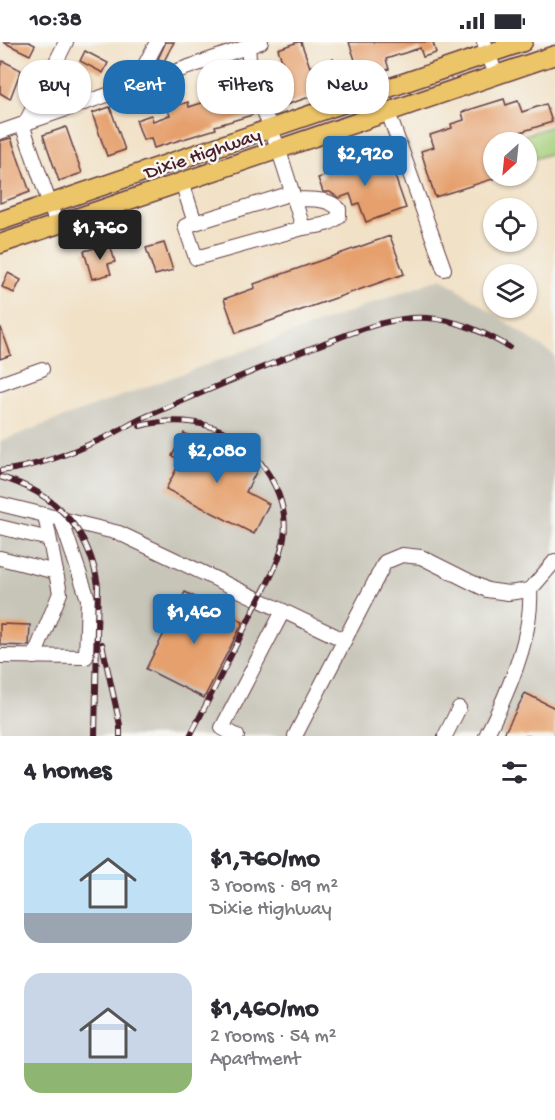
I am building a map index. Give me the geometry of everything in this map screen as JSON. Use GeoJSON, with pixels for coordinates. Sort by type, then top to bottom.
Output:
{"type":"FeatureCollection","features":[{"type":"Feature","properties":{"kind":"main road"},"geometry":{"type":"LineString","coordinates":[[0,221],[271,128],[486,48],[523,42]]}},
{"type":"Feature","properties":{"kind":"main road","name":"Dixie Highway"},"geometry":{"type":"LineString","coordinates":[[389,112],[555,55]]}},
{"type":"Feature","properties":{"kind":"main road","name":"Dixie Highway"},"geometry":{"type":"LineString","coordinates":[[0,244],[382,114]]}},
{"type":"Feature","properties":{"kind":"street"},"geometry":{"type":"LineString","coordinates":[[57,225],[26,137],[25,124],[66,42]]}},
{"type":"Feature","properties":{"kind":"street"},"geometry":{"type":"LineString","coordinates":[[148,60],[157,42]]}},
{"type":"Feature","properties":{"kind":"street"},"geometry":{"type":"LineString","coordinates":[[185,68],[253,44],[251,71],[303,228]]}},
{"type":"Feature","properties":{"kind":"street"},"geometry":{"type":"LineString","coordinates":[[486,48],[496,75]]}},
{"type":"Feature","properties":{"kind":"street"},"geometry":{"type":"LineString","coordinates":[[0,132],[103,97]]}},
{"type":"Feature","properties":{"kind":"street"},"geometry":{"type":"LineString","coordinates":[[389,114],[444,269]]}},
{"type":"Feature","properties":{"kind":"street"},"geometry":{"type":"LineString","coordinates":[[182,182],[195,223]]}},
{"type":"Feature","properties":{"kind":"street"},"geometry":{"type":"LineString","coordinates":[[293,196],[325,201],[334,204],[339,209],[339,216],[328,224],[303,228],[196,258],[185,226],[195,223],[293,196]]}},
{"type":"Feature","properties":{"kind":"street"},"geometry":{"type":"LineString","coordinates":[[0,384],[42,369]]}},
{"type":"Feature","properties":{"kind":"street"},"geometry":{"type":"LineString","coordinates":[[0,504],[119,533],[344,640]]}},
{"type":"Feature","properties":{"kind":"street"},"geometry":{"type":"LineString","coordinates":[[34,657],[60,593],[45,515]]}},
{"type":"Feature","properties":{"kind":"street"},"geometry":{"type":"LineString","coordinates":[[0,656],[86,657],[88,599],[62,519]]}},
{"type":"Feature","properties":{"kind":"street"},"geometry":{"type":"LineString","coordinates":[[0,527],[49,539]]}},
{"type":"Feature","properties":{"kind":"street"},"geometry":{"type":"LineString","coordinates":[[297,736],[385,562],[402,555],[421,557],[487,590],[508,593],[530,590],[555,561]]}},
{"type":"Feature","properties":{"kind":"street"},"geometry":{"type":"LineString","coordinates":[[0,558],[56,572]]}},
{"type":"Feature","properties":{"kind":"street"},"geometry":{"type":"LineString","coordinates":[[486,736],[523,646],[531,609],[530,590]]}},
{"type":"Feature","properties":{"kind":"street"},"geometry":{"type":"LineString","coordinates":[[237,736],[220,732],[283,610]]}},
{"type":"Feature","properties":{"kind":"street"},"geometry":{"type":"LineString","coordinates":[[445,736],[459,708]]}},
{"type":"Feature","properties":{"kind":"shaded area"},"geometry":{"type":"Polygon","coordinates":[[[442,278],[483,306],[483,318],[500,318],[555,356],[555,736],[0,736],[0,441],[442,278]]]}},
{"type":"Feature","properties":{"kind":"green space"},"geometry":{"type":"Polygon","coordinates":[[[555,125],[555,152],[537,158],[537,132],[534,132],[555,125]]]}},
{"type":"Feature","properties":{"kind":"building"},"geometry":{"type":"Polygon","coordinates":[[[3,42],[29,42],[35,45],[30,55],[3,42]]]}},
{"type":"Feature","properties":{"kind":"building"},"geometry":{"type":"Polygon","coordinates":[[[166,42],[174,42],[165,60],[158,59],[166,42]]]}},
{"type":"Feature","properties":{"kind":"building"},"geometry":{"type":"Polygon","coordinates":[[[301,42],[307,60],[306,98],[294,102],[294,60],[282,60],[278,49],[301,42]]]}},
{"type":"Feature","properties":{"kind":"building"},"geometry":{"type":"Polygon","coordinates":[[[349,42],[433,42],[436,53],[423,57],[420,48],[386,60],[355,60],[349,42]]]}},
{"type":"Feature","properties":{"kind":"building"},"geometry":{"type":"Polygon","coordinates":[[[85,51],[103,60],[103,73],[91,67],[91,60],[80,60],[85,51]]]}},
{"type":"Feature","properties":{"kind":"building"},"geometry":{"type":"Polygon","coordinates":[[[3,61],[18,68],[18,78],[10,99],[0,93],[0,67],[3,61]]]}},
{"type":"Feature","properties":{"kind":"building"},"geometry":{"type":"Polygon","coordinates":[[[504,99],[506,105],[518,101],[522,112],[546,104],[552,122],[521,132],[483,132],[483,182],[435,197],[421,151],[434,147],[430,135],[452,128],[451,124],[464,120],[462,112],[504,99]]]}},
{"type":"Feature","properties":{"kind":"building"},"geometry":{"type":"Polygon","coordinates":[[[188,102],[189,107],[197,104],[197,114],[252,115],[154,148],[151,138],[143,140],[136,120],[151,115],[153,121],[170,114],[185,114],[185,103],[188,102]]]}},
{"type":"Feature","properties":{"kind":"building"},"geometry":{"type":"Polygon","coordinates":[[[103,109],[103,114],[112,114],[125,150],[107,156],[92,113],[103,109]]]}},
{"type":"Feature","properties":{"kind":"building"},"geometry":{"type":"Polygon","coordinates":[[[66,127],[82,173],[59,181],[43,135],[66,127]]]}},
{"type":"Feature","properties":{"kind":"building"},"geometry":{"type":"Polygon","coordinates":[[[11,138],[30,192],[0,203],[0,141],[11,138]]]}},
{"type":"Feature","properties":{"kind":"building"},"geometry":{"type":"Polygon","coordinates":[[[367,158],[369,163],[377,160],[380,169],[391,165],[406,208],[366,222],[359,203],[354,205],[350,194],[339,198],[330,192],[323,192],[318,178],[325,176],[322,169],[348,159],[349,164],[367,158]]]}},
{"type":"Feature","properties":{"kind":"building"},"geometry":{"type":"Polygon","coordinates":[[[390,236],[404,274],[236,333],[224,299],[255,288],[254,284],[390,236]]]}},
{"type":"Feature","properties":{"kind":"building"},"geometry":{"type":"Polygon","coordinates":[[[164,243],[173,270],[155,275],[146,248],[164,243]]]}},
{"type":"Feature","properties":{"kind":"building"},"geometry":{"type":"Polygon","coordinates":[[[110,244],[115,262],[108,264],[111,274],[92,279],[84,251],[110,244]]]}},
{"type":"Feature","properties":{"kind":"building"},"geometry":{"type":"Polygon","coordinates":[[[8,273],[21,280],[14,293],[2,287],[8,273]]]}},
{"type":"Feature","properties":{"kind":"building"},"geometry":{"type":"Polygon","coordinates":[[[0,329],[11,355],[0,359],[0,329]]]}},
{"type":"Feature","properties":{"kind":"building"},"geometry":{"type":"Polygon","coordinates":[[[184,433],[257,470],[246,492],[269,504],[254,534],[166,489],[181,460],[172,456],[184,433]]]}},
{"type":"Feature","properties":{"kind":"building"},"geometry":{"type":"Polygon","coordinates":[[[185,592],[243,622],[204,698],[146,669],[185,592]]]}},
{"type":"Feature","properties":{"kind":"building"},"geometry":{"type":"Polygon","coordinates":[[[0,624],[30,625],[29,646],[0,645],[0,624]]]}},
{"type":"Feature","properties":{"kind":"building"},"geometry":{"type":"Polygon","coordinates":[[[525,693],[555,708],[555,736],[503,736],[525,693]]]}},
{"type":"Feature","properties":{"kind":"railway"},"geometry":{"type":"LineString","coordinates":[[0,471],[40,463],[66,454],[255,370],[374,325],[401,319],[439,319],[460,324],[509,347]]}},
{"type":"Feature","properties":{"kind":"railway"},"geometry":{"type":"LineString","coordinates":[[140,426],[181,421],[208,426],[233,437],[262,464],[275,487],[283,512],[284,538],[275,567],[190,736]]}},
{"type":"Feature","properties":{"kind":"railway"},"geometry":{"type":"LineString","coordinates":[[0,477],[37,492],[67,516],[87,547],[94,566],[98,586],[95,736]]}},
{"type":"Feature","properties":{"kind":"railway"},"geometry":{"type":"LineString","coordinates":[[102,644],[120,725],[120,736]]}}]}
